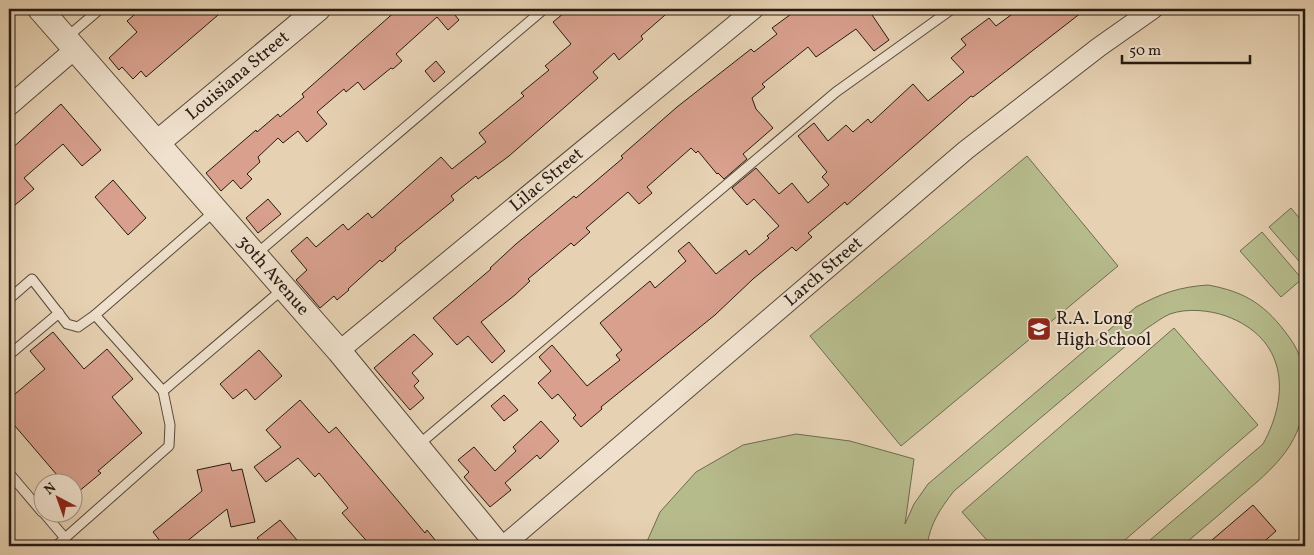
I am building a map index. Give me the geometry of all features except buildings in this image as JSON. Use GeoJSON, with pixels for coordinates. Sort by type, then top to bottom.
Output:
{"type":"FeatureCollection","features":[{"type":"Feature","properties":{"kind":"street","name":"30th Avenue"},"geometry":{"type":"LineString","coordinates":[[40,9],[339,351],[501,546]]}},
{"type":"Feature","properties":{"kind":"street","name":"Louisiana Street"},"geometry":{"type":"LineString","coordinates":[[157,143],[318,9]]}},
{"type":"Feature","properties":{"kind":"street","name":"Lilac Street"},"geometry":{"type":"LineString","coordinates":[[339,351],[754,9]]}},
{"type":"Feature","properties":{"kind":"street","name":"Larch Street"},"geometry":{"type":"LineString","coordinates":[[501,546],[966,150],[1099,47],[1153,9]]}},
{"type":"Feature","properties":{"kind":"street"},"geometry":{"type":"LineString","coordinates":[[9,106],[69,44]]}},
{"type":"Feature","properties":{"kind":"lane"},"geometry":{"type":"LineString","coordinates":[[69,44],[100,9]]}},
{"type":"Feature","properties":{"kind":"lane"},"geometry":{"type":"LineString","coordinates":[[255,256],[544,9]]}},
{"type":"Feature","properties":{"kind":"lane"},"geometry":{"type":"LineString","coordinates":[[417,446],[836,92],[952,9]]}},
{"type":"Feature","properties":{"kind":"lane"},"geometry":{"type":"LineString","coordinates":[[9,299],[32,279],[68,324],[78,327],[95,315],[216,210]]}},
{"type":"Feature","properties":{"kind":"lane"},"geometry":{"type":"LineString","coordinates":[[163,391],[284,288]]}},
{"type":"Feature","properties":{"kind":"lane"},"geometry":{"type":"LineString","coordinates":[[9,355],[59,313]]}},
{"type":"Feature","properties":{"kind":"lane"},"geometry":{"type":"LineString","coordinates":[[56,546],[169,446],[170,426],[163,391],[95,315]]}},
{"type":"Feature","properties":{"kind":"lane"},"geometry":{"type":"LineString","coordinates":[[9,473],[32,499]]}},
{"type":"Feature","properties":{"kind":"lane"},"geometry":{"type":"LineString","coordinates":[[51,522],[65,538]]}},
{"type":"Feature","properties":{"kind":"lane"},"geometry":{"type":"LineString","coordinates":[[1300,546],[1305,541]]}},
{"type":"Feature","properties":{"kind":"green space"},"geometry":{"type":"Polygon","coordinates":[[[1027,156],[1118,266],[901,446],[810,336],[1027,156]]]}},
{"type":"Feature","properties":{"kind":"green space"},"geometry":{"type":"Polygon","coordinates":[[[1291,208],[1305,225],[1305,268],[1269,227],[1291,208]]]}},
{"type":"Feature","properties":{"kind":"green space"},"geometry":{"type":"Polygon","coordinates":[[[1262,232],[1302,279],[1281,297],[1240,251],[1262,232]]]}},
{"type":"Feature","properties":{"kind":"green space"},"geometry":{"type":"Polygon","coordinates":[[[1208,285],[1244,296],[1263,308],[1280,326],[1297,349],[1301,362],[1305,383],[1304,409],[1300,425],[1293,440],[1275,465],[1251,488],[1182,546],[1143,546],[1263,444],[1272,425],[1279,387],[1277,369],[1271,353],[1261,338],[1246,326],[1226,316],[1198,310],[1170,314],[1147,328],[954,491],[936,517],[927,546],[645,546],[660,512],[696,472],[743,445],[796,434],[850,441],[914,459],[905,524],[914,504],[928,484],[1136,307],[1171,292],[1188,287],[1208,285]]]}},
{"type":"Feature","properties":{"kind":"green space"},"geometry":{"type":"Polygon","coordinates":[[[1174,328],[1258,425],[1118,546],[992,546],[962,512],[1174,328]]]}},
{"type":"Feature","properties":{"kind":"place","name":"R.A. Long High School"},"geometry":{"type":"Point","coordinates":[1039,329]}}]}
